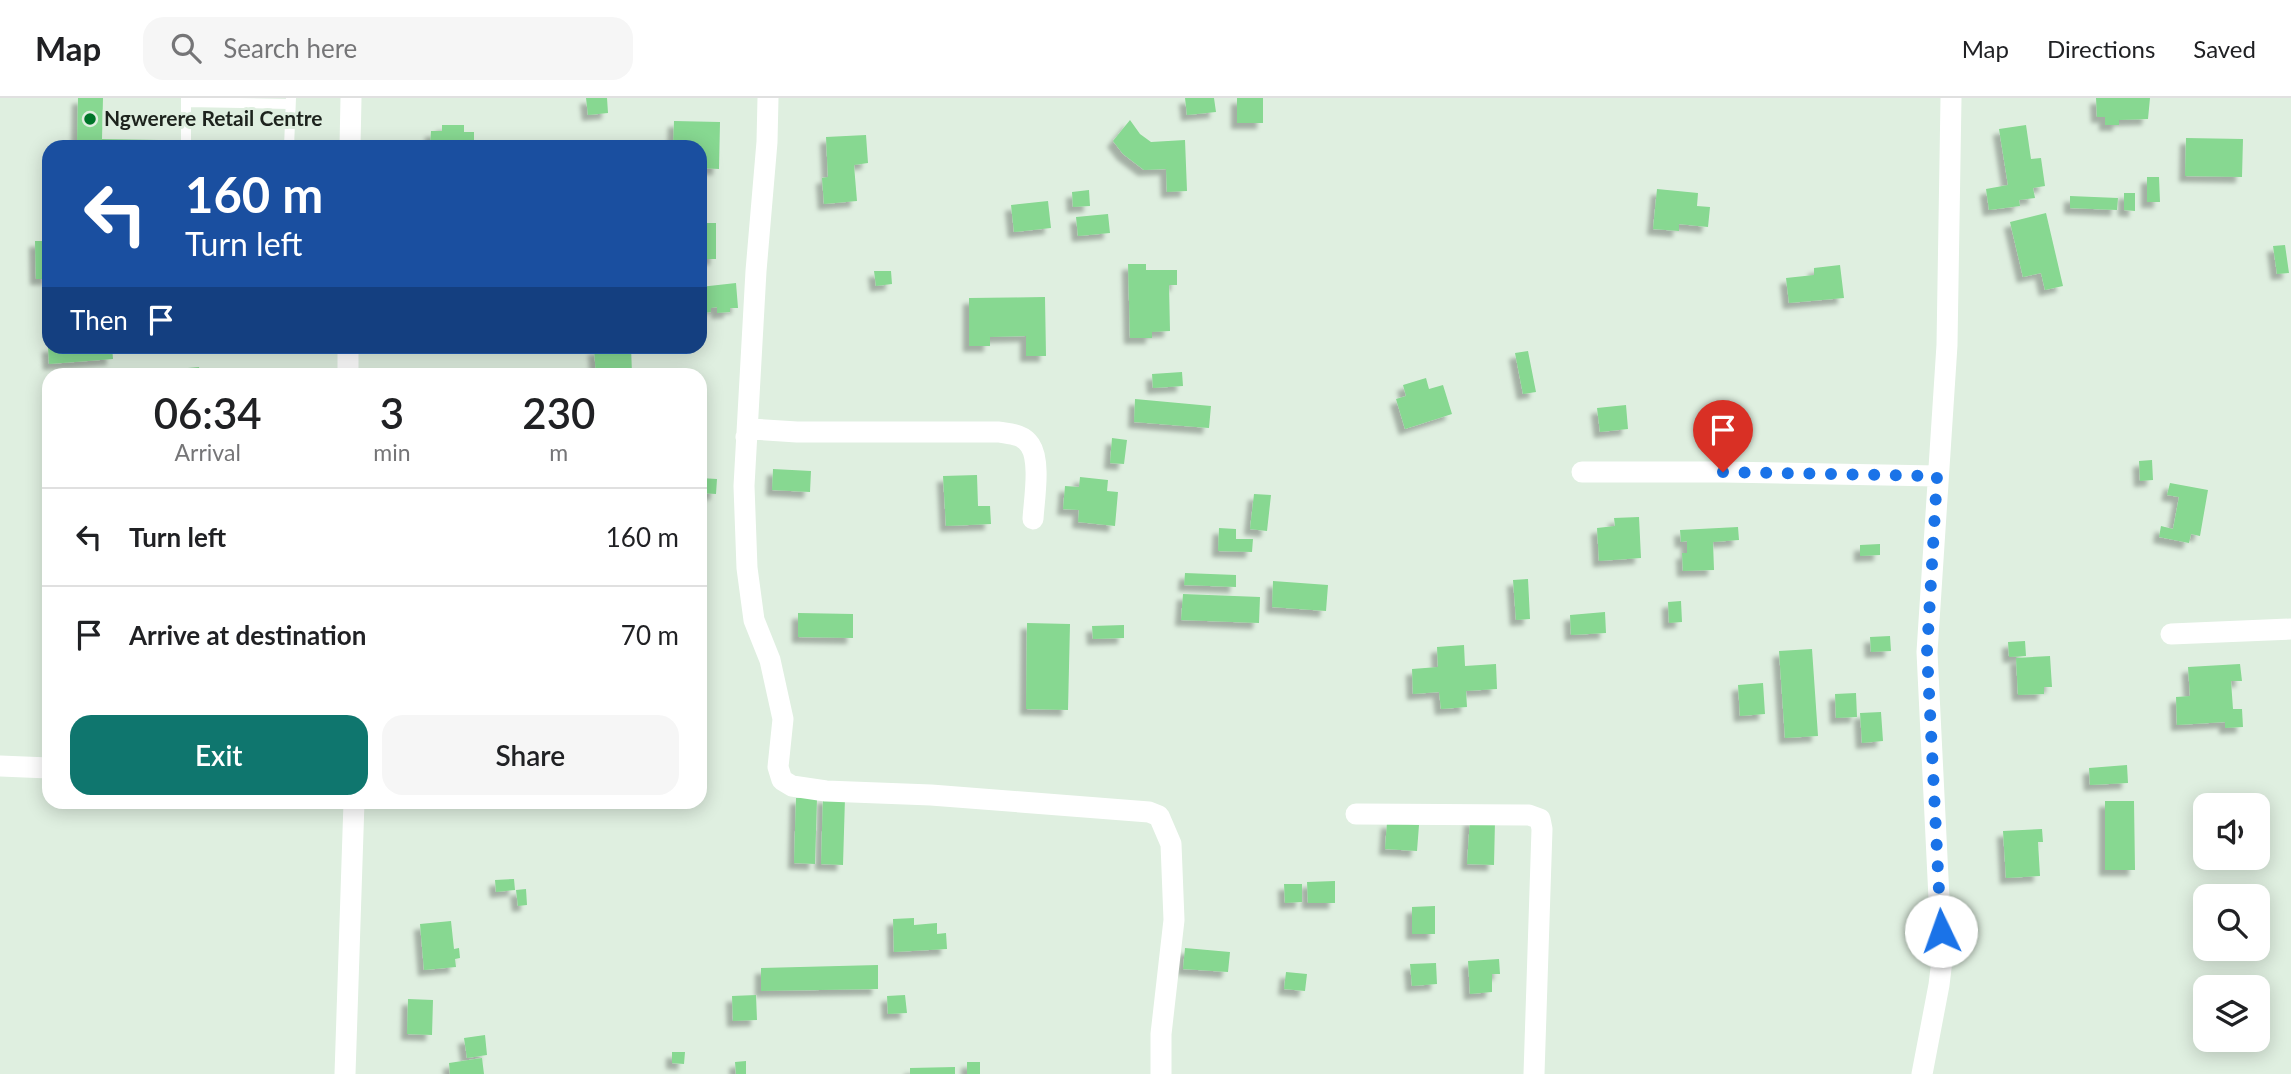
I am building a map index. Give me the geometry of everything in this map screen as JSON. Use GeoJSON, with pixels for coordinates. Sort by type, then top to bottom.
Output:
{"type":"FeatureCollection","features":[{"type":"Feature","properties":{"kind":"street"},"geometry":{"type":"LineString","coordinates":[[350,140],[351,98]]}},
{"type":"Feature","properties":{"kind":"street"},"geometry":{"type":"LineString","coordinates":[[768,98],[744,486],[747,568],[754,620],[770,660],[783,719],[778,767],[782,780],[792,786],[826,791],[1059,804],[1149,812],[1159,816],[1171,845],[1174,920],[1161,1034],[1161,1074]]}},
{"type":"Feature","properties":{"kind":"street"},"geometry":{"type":"LineString","coordinates":[[1922,1074],[1942,960],[1927,652],[1947,345],[1951,98]]}},
{"type":"Feature","properties":{"kind":"street"},"geometry":{"type":"LineString","coordinates":[[746,437],[752,429],[809,432],[999,432],[1019,436],[1030,445],[1035,461],[1033,519]]}},
{"type":"Feature","properties":{"kind":"street"},"geometry":{"type":"LineString","coordinates":[[1583,472],[1937,476]]}},
{"type":"Feature","properties":{"kind":"street"},"geometry":{"type":"LineString","coordinates":[[2171,634],[2291,629]]}},
{"type":"Feature","properties":{"kind":"street"},"geometry":{"type":"LineString","coordinates":[[0,766],[42,768]]}},
{"type":"Feature","properties":{"kind":"street"},"geometry":{"type":"LineString","coordinates":[[345,1074],[354,809]]}},
{"type":"Feature","properties":{"kind":"street"},"geometry":{"type":"LineString","coordinates":[[1356,814],[1529,815],[1540,818],[1542,830],[1534,1074]]}},
{"type":"Feature","properties":{"kind":"lane"},"geometry":{"type":"LineString","coordinates":[[186,140],[186,100],[290,101],[289,140]]}},
{"type":"Feature","properties":{"kind":"building","name":"Ngwerere Retail Centre"},"geometry":{"type":"Polygon","coordinates":[[[78,98],[103,98],[102,139],[159,140],[77,140],[78,98]]]}},
{"type":"Feature","properties":{"kind":"building"},"geometry":{"type":"Polygon","coordinates":[[[586,98],[607,98],[608,113],[588,115],[586,98]]]}},
{"type":"Feature","properties":{"kind":"building"},"geometry":{"type":"Polygon","coordinates":[[[1185,98],[1214,98],[1216,112],[1187,115],[1185,98]]]}},
{"type":"Feature","properties":{"kind":"building"},"geometry":{"type":"Polygon","coordinates":[[[1237,98],[1263,98],[1263,123],[1237,123],[1237,98]]]}},
{"type":"Feature","properties":{"kind":"building"},"geometry":{"type":"Polygon","coordinates":[[[2096,98],[2150,98],[2148,119],[2119,120],[2119,125],[2105,125],[2105,117],[2097,117],[2096,98]]]}},
{"type":"Feature","properties":{"kind":"building"},"geometry":{"type":"Polygon","coordinates":[[[1130,120],[1140,134],[1151,142],[1185,140],[1187,191],[1167,192],[1166,169],[1144,170],[1123,154],[1113,141],[1130,120]]]}},
{"type":"Feature","properties":{"kind":"building"},"geometry":{"type":"Polygon","coordinates":[[[674,121],[720,122],[719,169],[707,168],[707,140],[673,140],[674,121]]]}},
{"type":"Feature","properties":{"kind":"building"},"geometry":{"type":"Polygon","coordinates":[[[442,125],[464,125],[464,132],[474,132],[474,140],[430,140],[431,131],[442,131],[442,125]]]}},
{"type":"Feature","properties":{"kind":"building"},"geometry":{"type":"Polygon","coordinates":[[[2026,125],[2031,159],[2041,158],[2045,186],[2033,188],[2035,198],[2019,200],[2020,206],[1989,210],[1986,189],[2008,185],[1999,129],[2026,125]]]}},
{"type":"Feature","properties":{"kind":"building"},"geometry":{"type":"Polygon","coordinates":[[[866,135],[868,163],[854,165],[857,201],[824,204],[822,178],[828,177],[826,137],[866,135]]]}},
{"type":"Feature","properties":{"kind":"building"},"geometry":{"type":"Polygon","coordinates":[[[2186,138],[2243,139],[2242,177],[2185,176],[2186,138]]]}},
{"type":"Feature","properties":{"kind":"building"},"geometry":{"type":"Polygon","coordinates":[[[2147,177],[2159,177],[2160,202],[2147,202],[2147,177]]]}},
{"type":"Feature","properties":{"kind":"building"},"geometry":{"type":"Polygon","coordinates":[[[1657,189],[1698,193],[1697,206],[1710,207],[1708,227],[1679,224],[1679,231],[1653,229],[1657,189]]]}},
{"type":"Feature","properties":{"kind":"building"},"geometry":{"type":"Polygon","coordinates":[[[1089,190],[1090,206],[1073,207],[1072,192],[1089,190]]]}},
{"type":"Feature","properties":{"kind":"building"},"geometry":{"type":"Polygon","coordinates":[[[2124,193],[2135,193],[2135,211],[2124,210],[2124,193]]]}},
{"type":"Feature","properties":{"kind":"building"},"geometry":{"type":"Polygon","coordinates":[[[2070,196],[2118,198],[2117,210],[2070,208],[2070,196]]]}},
{"type":"Feature","properties":{"kind":"building"},"geometry":{"type":"Polygon","coordinates":[[[1048,201],[1051,228],[1014,232],[1011,205],[1048,201]]]}},
{"type":"Feature","properties":{"kind":"building"},"geometry":{"type":"Polygon","coordinates":[[[2046,213],[2063,286],[2045,290],[2041,273],[2023,277],[2010,222],[2046,213]]]}},
{"type":"Feature","properties":{"kind":"building"},"geometry":{"type":"Polygon","coordinates":[[[1108,214],[1110,233],[1078,236],[1076,217],[1108,214]]]}},
{"type":"Feature","properties":{"kind":"building"},"geometry":{"type":"Polygon","coordinates":[[[707,223],[716,223],[716,259],[707,259],[707,223]]]}},
{"type":"Feature","properties":{"kind":"building"},"geometry":{"type":"Polygon","coordinates":[[[35,241],[42,241],[42,279],[36,279],[35,241]]]}},
{"type":"Feature","properties":{"kind":"building"},"geometry":{"type":"Polygon","coordinates":[[[2285,245],[2289,273],[2277,274],[2273,246],[2285,245]]]}},
{"type":"Feature","properties":{"kind":"building"},"geometry":{"type":"Polygon","coordinates":[[[1128,264],[1146,264],[1146,270],[1177,270],[1177,285],[1169,285],[1170,331],[1152,332],[1152,338],[1130,338],[1128,264]]]}},
{"type":"Feature","properties":{"kind":"building"},"geometry":{"type":"Polygon","coordinates":[[[1840,265],[1844,298],[1789,303],[1786,278],[1814,275],[1814,268],[1840,265]]]}},
{"type":"Feature","properties":{"kind":"building"},"geometry":{"type":"Polygon","coordinates":[[[874,271],[891,271],[892,284],[876,286],[874,271]]]}},
{"type":"Feature","properties":{"kind":"building"},"geometry":{"type":"Polygon","coordinates":[[[736,283],[738,308],[717,313],[717,307],[707,312],[707,286],[736,283]]]}},
{"type":"Feature","properties":{"kind":"building"},"geometry":{"type":"Polygon","coordinates":[[[1045,297],[1046,356],[1026,356],[1026,336],[990,337],[990,346],[969,346],[969,298],[1045,297]]]}},
{"type":"Feature","properties":{"kind":"building"},"geometry":{"type":"Polygon","coordinates":[[[1528,351],[1536,392],[1523,394],[1515,353],[1528,351]]]}},
{"type":"Feature","properties":{"kind":"building"},"geometry":{"type":"Polygon","coordinates":[[[48,354],[113,354],[113,359],[49,364],[48,354]]]}},
{"type":"Feature","properties":{"kind":"building"},"geometry":{"type":"Polygon","coordinates":[[[594,354],[631,354],[632,368],[596,368],[594,354]]]}},
{"type":"Feature","properties":{"kind":"building"},"geometry":{"type":"Polygon","coordinates":[[[1182,372],[1183,386],[1153,388],[1152,374],[1182,372]]]}},
{"type":"Feature","properties":{"kind":"building"},"geometry":{"type":"Polygon","coordinates":[[[1426,378],[1429,389],[1443,385],[1452,414],[1405,429],[1396,399],[1406,396],[1403,385],[1426,378]]]}},
{"type":"Feature","properties":{"kind":"building"},"geometry":{"type":"Polygon","coordinates":[[[1135,399],[1211,406],[1209,428],[1134,422],[1135,399]]]}},
{"type":"Feature","properties":{"kind":"building"},"geometry":{"type":"Polygon","coordinates":[[[1626,405],[1628,429],[1600,432],[1597,408],[1626,405]]]}},
{"type":"Feature","properties":{"kind":"building"},"geometry":{"type":"Polygon","coordinates":[[[1112,438],[1127,440],[1124,464],[1110,463],[1112,438]]]}},
{"type":"Feature","properties":{"kind":"building"},"geometry":{"type":"Polygon","coordinates":[[[2152,460],[2153,480],[2140,481],[2139,461],[2152,460]]]}},
{"type":"Feature","properties":{"kind":"building"},"geometry":{"type":"Polygon","coordinates":[[[773,469],[811,471],[810,492],[772,490],[773,469]]]}},
{"type":"Feature","properties":{"kind":"building"},"geometry":{"type":"Polygon","coordinates":[[[977,475],[978,506],[990,506],[991,524],[946,526],[943,476],[977,475]]]}},
{"type":"Feature","properties":{"kind":"building"},"geometry":{"type":"Polygon","coordinates":[[[1080,477],[1108,480],[1107,491],[1118,492],[1115,526],[1078,522],[1079,510],[1063,509],[1065,486],[1079,487],[1080,477]]]}},
{"type":"Feature","properties":{"kind":"building"},"geometry":{"type":"Polygon","coordinates":[[[707,478],[717,479],[716,494],[707,493],[707,478]]]}},
{"type":"Feature","properties":{"kind":"building"},"geometry":{"type":"Polygon","coordinates":[[[2170,483],[2208,490],[2200,536],[2191,534],[2189,543],[2159,537],[2161,526],[2173,529],[2179,497],[2167,495],[2170,483]]]}},
{"type":"Feature","properties":{"kind":"building"},"geometry":{"type":"Polygon","coordinates":[[[1254,494],[1271,495],[1267,531],[1250,529],[1254,494]]]}},
{"type":"Feature","properties":{"kind":"building"},"geometry":{"type":"Polygon","coordinates":[[[1639,517],[1641,558],[1599,561],[1597,528],[1615,526],[1614,518],[1639,517]]]}},
{"type":"Feature","properties":{"kind":"building"},"geometry":{"type":"Polygon","coordinates":[[[1738,527],[1739,540],[1713,542],[1714,570],[1683,571],[1682,553],[1687,553],[1687,541],[1681,542],[1680,530],[1738,527]]]}},
{"type":"Feature","properties":{"kind":"building"},"geometry":{"type":"Polygon","coordinates":[[[1219,528],[1236,529],[1236,539],[1253,539],[1252,552],[1218,551],[1219,528]]]}},
{"type":"Feature","properties":{"kind":"building"},"geometry":{"type":"Polygon","coordinates":[[[1880,544],[1880,555],[1860,556],[1860,545],[1880,544]]]}},
{"type":"Feature","properties":{"kind":"building"},"geometry":{"type":"Polygon","coordinates":[[[1185,573],[1236,575],[1236,587],[1184,585],[1185,573]]]}},
{"type":"Feature","properties":{"kind":"building"},"geometry":{"type":"Polygon","coordinates":[[[1528,579],[1530,619],[1516,620],[1513,580],[1528,579]]]}},
{"type":"Feature","properties":{"kind":"building"},"geometry":{"type":"Polygon","coordinates":[[[1273,581],[1328,585],[1326,611],[1272,607],[1273,581]]]}},
{"type":"Feature","properties":{"kind":"building"},"geometry":{"type":"Polygon","coordinates":[[[1183,594],[1260,597],[1259,623],[1181,620],[1183,594]]]}},
{"type":"Feature","properties":{"kind":"building"},"geometry":{"type":"Polygon","coordinates":[[[1681,601],[1682,622],[1669,623],[1668,602],[1681,601]]]}},
{"type":"Feature","properties":{"kind":"building"},"geometry":{"type":"Polygon","coordinates":[[[1605,612],[1606,633],[1571,635],[1570,615],[1605,612]]]}},
{"type":"Feature","properties":{"kind":"building"},"geometry":{"type":"Polygon","coordinates":[[[798,613],[853,614],[853,638],[798,637],[798,613]]]}},
{"type":"Feature","properties":{"kind":"building"},"geometry":{"type":"Polygon","coordinates":[[[1027,623],[1070,624],[1068,710],[1026,709],[1027,623]]]}},
{"type":"Feature","properties":{"kind":"building"},"geometry":{"type":"Polygon","coordinates":[[[1124,625],[1124,638],[1093,639],[1092,626],[1124,625]]]}},
{"type":"Feature","properties":{"kind":"building"},"geometry":{"type":"Polygon","coordinates":[[[1890,636],[1891,651],[1871,652],[1870,637],[1890,636]]]}},
{"type":"Feature","properties":{"kind":"building"},"geometry":{"type":"Polygon","coordinates":[[[2025,641],[2026,656],[2009,657],[2008,642],[2025,641]]]}},
{"type":"Feature","properties":{"kind":"building"},"geometry":{"type":"Polygon","coordinates":[[[1464,645],[1465,666],[1496,664],[1497,689],[1466,691],[1467,707],[1441,709],[1439,692],[1413,694],[1412,669],[1438,667],[1437,647],[1464,645]]]}},
{"type":"Feature","properties":{"kind":"building"},"geometry":{"type":"Polygon","coordinates":[[[1812,649],[1818,736],[1785,738],[1779,651],[1812,649]]]}},
{"type":"Feature","properties":{"kind":"building"},"geometry":{"type":"Polygon","coordinates":[[[2050,656],[2052,687],[2044,687],[2044,694],[2018,695],[2016,658],[2050,656]]]}},
{"type":"Feature","properties":{"kind":"building"},"geometry":{"type":"Polygon","coordinates":[[[2240,664],[2242,681],[2231,681],[2233,709],[2242,709],[2243,727],[2225,728],[2225,722],[2177,725],[2176,697],[2190,696],[2188,667],[2240,664]]]}},
{"type":"Feature","properties":{"kind":"building"},"geometry":{"type":"Polygon","coordinates":[[[1763,683],[1765,714],[1740,716],[1738,685],[1763,683]]]}},
{"type":"Feature","properties":{"kind":"building"},"geometry":{"type":"Polygon","coordinates":[[[1856,693],[1857,717],[1836,718],[1835,694],[1856,693]]]}},
{"type":"Feature","properties":{"kind":"building"},"geometry":{"type":"Polygon","coordinates":[[[1881,712],[1883,741],[1862,743],[1860,713],[1881,712]]]}},
{"type":"Feature","properties":{"kind":"building"},"geometry":{"type":"Polygon","coordinates":[[[2127,765],[2128,783],[2090,785],[2089,768],[2127,765]]]}},
{"type":"Feature","properties":{"kind":"building"},"geometry":{"type":"Polygon","coordinates":[[[823,797],[845,798],[843,865],[821,864],[823,797]]]}},
{"type":"Feature","properties":{"kind":"building"},"geometry":{"type":"Polygon","coordinates":[[[796,798],[817,798],[815,864],[794,863],[796,798]]]}},
{"type":"Feature","properties":{"kind":"building"},"geometry":{"type":"Polygon","coordinates":[[[2105,801],[2134,801],[2135,870],[2105,870],[2105,801]]]}},
{"type":"Feature","properties":{"kind":"building"},"geometry":{"type":"Polygon","coordinates":[[[1470,819],[1495,821],[1494,865],[1467,864],[1470,819]]]}},
{"type":"Feature","properties":{"kind":"building"},"geometry":{"type":"Polygon","coordinates":[[[1387,822],[1419,825],[1417,851],[1385,849],[1387,822]]]}},
{"type":"Feature","properties":{"kind":"building"},"geometry":{"type":"Polygon","coordinates":[[[2042,829],[2043,842],[2038,842],[2040,876],[2006,878],[2003,831],[2042,829]]]}},
{"type":"Feature","properties":{"kind":"building"},"geometry":{"type":"Polygon","coordinates":[[[514,879],[515,890],[496,892],[495,880],[514,879]]]}},
{"type":"Feature","properties":{"kind":"building"},"geometry":{"type":"Polygon","coordinates":[[[1335,881],[1335,903],[1308,903],[1307,882],[1335,881]]]}},
{"type":"Feature","properties":{"kind":"building"},"geometry":{"type":"Polygon","coordinates":[[[1284,884],[1302,884],[1302,902],[1285,903],[1284,884]]]}},
{"type":"Feature","properties":{"kind":"building"},"geometry":{"type":"Polygon","coordinates":[[[526,889],[527,905],[518,906],[516,890],[526,889]]]}},
{"type":"Feature","properties":{"kind":"building"},"geometry":{"type":"Polygon","coordinates":[[[1435,906],[1435,934],[1412,934],[1412,907],[1435,906]]]}},
{"type":"Feature","properties":{"kind":"building"},"geometry":{"type":"Polygon","coordinates":[[[914,918],[914,925],[937,923],[937,934],[946,933],[947,949],[894,952],[893,919],[914,918]]]}},
{"type":"Feature","properties":{"kind":"building"},"geometry":{"type":"Polygon","coordinates":[[[451,921],[454,949],[459,948],[460,958],[455,959],[456,967],[424,970],[420,924],[451,921]]]}},
{"type":"Feature","properties":{"kind":"building"},"geometry":{"type":"Polygon","coordinates":[[[1185,948],[1230,952],[1228,972],[1183,969],[1185,948]]]}},
{"type":"Feature","properties":{"kind":"building"},"geometry":{"type":"Polygon","coordinates":[[[1499,959],[1500,974],[1492,974],[1492,992],[1470,994],[1468,961],[1499,959]]]}},
{"type":"Feature","properties":{"kind":"building"},"geometry":{"type":"Polygon","coordinates":[[[1436,963],[1437,984],[1412,986],[1410,964],[1436,963]]]}},
{"type":"Feature","properties":{"kind":"building"},"geometry":{"type":"Polygon","coordinates":[[[878,965],[878,989],[761,991],[761,968],[878,965]]]}},
{"type":"Feature","properties":{"kind":"building"},"geometry":{"type":"Polygon","coordinates":[[[1286,972],[1307,974],[1305,991],[1284,989],[1286,972]]]}},
{"type":"Feature","properties":{"kind":"building"},"geometry":{"type":"Polygon","coordinates":[[[756,995],[757,1020],[733,1021],[732,996],[756,995]]]}},
{"type":"Feature","properties":{"kind":"building"},"geometry":{"type":"Polygon","coordinates":[[[905,995],[907,1013],[888,1014],[887,996],[905,995]]]}},
{"type":"Feature","properties":{"kind":"building"},"geometry":{"type":"Polygon","coordinates":[[[408,999],[433,1000],[432,1035],[407,1034],[408,999]]]}},
{"type":"Feature","properties":{"kind":"building"},"geometry":{"type":"Polygon","coordinates":[[[485,1035],[487,1055],[467,1058],[464,1038],[485,1035]]]}},
{"type":"Feature","properties":{"kind":"building"},"geometry":{"type":"Polygon","coordinates":[[[672,1052],[685,1052],[684,1064],[672,1063],[672,1052]]]}},
{"type":"Feature","properties":{"kind":"building"},"geometry":{"type":"Polygon","coordinates":[[[482,1058],[484,1074],[450,1074],[449,1063],[482,1058]]]}},
{"type":"Feature","properties":{"kind":"building"},"geometry":{"type":"Polygon","coordinates":[[[746,1061],[746,1074],[736,1074],[735,1062],[746,1061]]]}},
{"type":"Feature","properties":{"kind":"building"},"geometry":{"type":"Polygon","coordinates":[[[967,1062],[980,1062],[980,1074],[967,1074],[967,1062]]]}},
{"type":"Feature","properties":{"kind":"building"},"geometry":{"type":"Polygon","coordinates":[[[955,1067],[955,1074],[910,1074],[910,1068],[955,1067]]]}},
{"type":"Feature","properties":{"kind":"place","name":"Ngwerere Retail Centre"},"geometry":{"type":"Point","coordinates":[90,119]}},
{"type":"Feature","properties":{"kind":"route"},"geometry":{"type":"LineString","coordinates":[[1723,472],[1937,476],[1927,652],[1941,931]]}}]}
